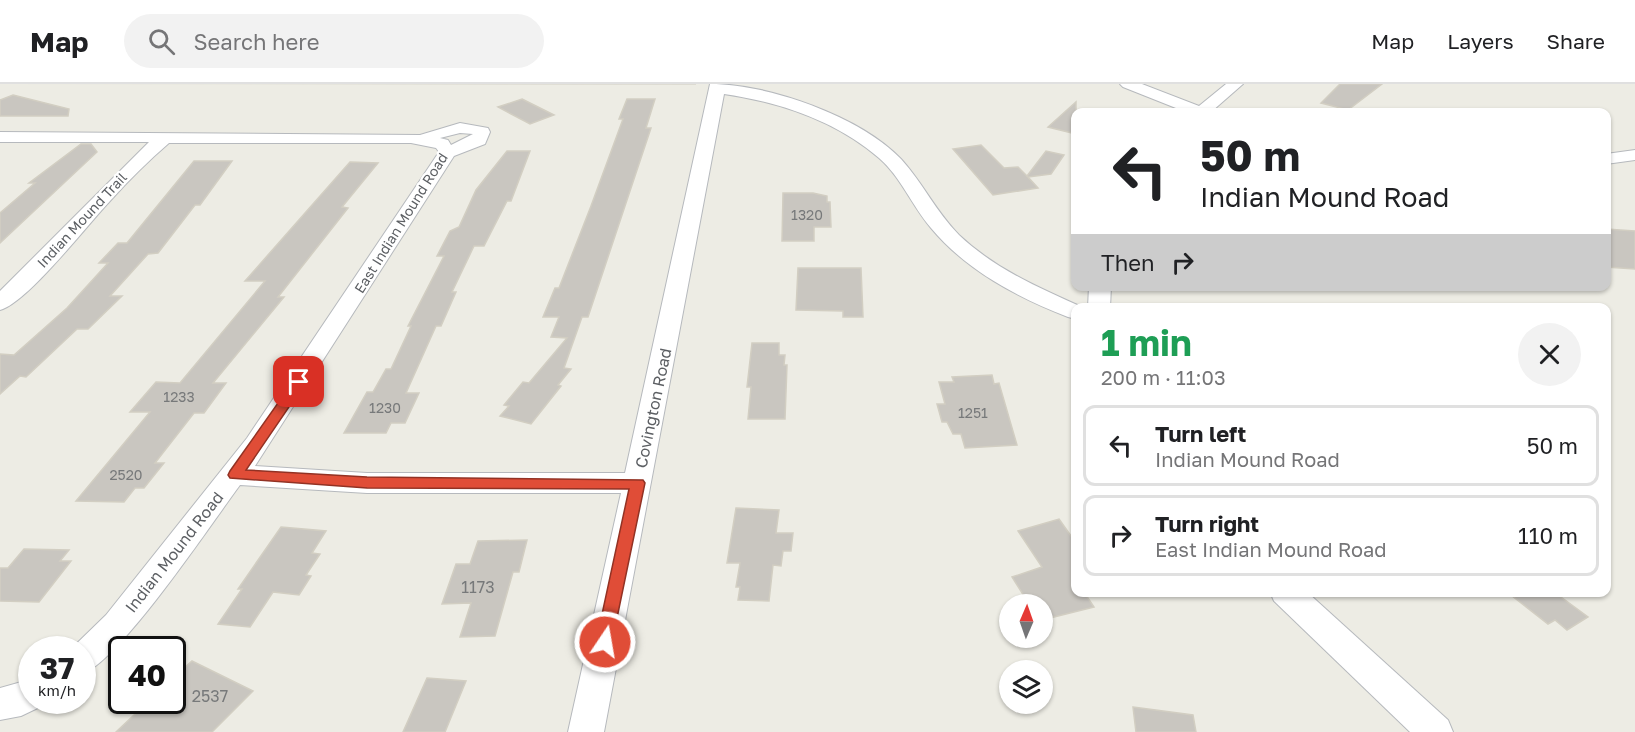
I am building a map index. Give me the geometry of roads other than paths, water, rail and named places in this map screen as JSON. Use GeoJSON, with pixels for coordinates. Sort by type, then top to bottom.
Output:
{"type":"FeatureCollection","features":[{"type":"Feature","properties":{"kind":"street"},"geometry":{"type":"LineString","coordinates":[[1128,84],[1191,108]]}},
{"type":"Feature","properties":{"kind":"street"},"geometry":{"type":"LineString","coordinates":[[1206,108],[1235,84]]}},
{"type":"Feature","properties":{"kind":"street"},"geometry":{"type":"LineString","coordinates":[[718,86],[801,109],[857,135],[891,160],[908,179],[937,224],[966,251],[1005,277],[1071,310]]}},
{"type":"Feature","properties":{"kind":"street","name":"Covington Road"},"geometry":{"type":"LineString","coordinates":[[586,732],[718,86]]}},
{"type":"Feature","properties":{"kind":"street"},"geometry":{"type":"LineString","coordinates":[[424,139],[457,129],[474,129],[482,132],[479,140],[448,152]]}},
{"type":"Feature","properties":{"kind":"street","name":"East Indian Mound Road"},"geometry":{"type":"LineString","coordinates":[[0,137],[424,139],[442,144],[448,152],[323,347],[235,475]]}},
{"type":"Feature","properties":{"kind":"street","name":"Indian Mound Trail"},"geometry":{"type":"LineString","coordinates":[[0,303],[62,244],[120,177],[164,138]]}},
{"type":"Feature","properties":{"kind":"street"},"geometry":{"type":"LineString","coordinates":[[1611,158],[1635,155]]}},
{"type":"Feature","properties":{"kind":"street","name":"Indian Mound Road"},"geometry":{"type":"LineString","coordinates":[[96,646],[117,625],[235,475],[379,483],[638,483]]}},
{"type":"Feature","properties":{"kind":"street"},"geometry":{"type":"LineString","coordinates":[[1290,597],[1435,732]]}},
{"type":"Feature","properties":{"kind":"street"},"geometry":{"type":"LineString","coordinates":[[0,704],[18,701]]}}]}
